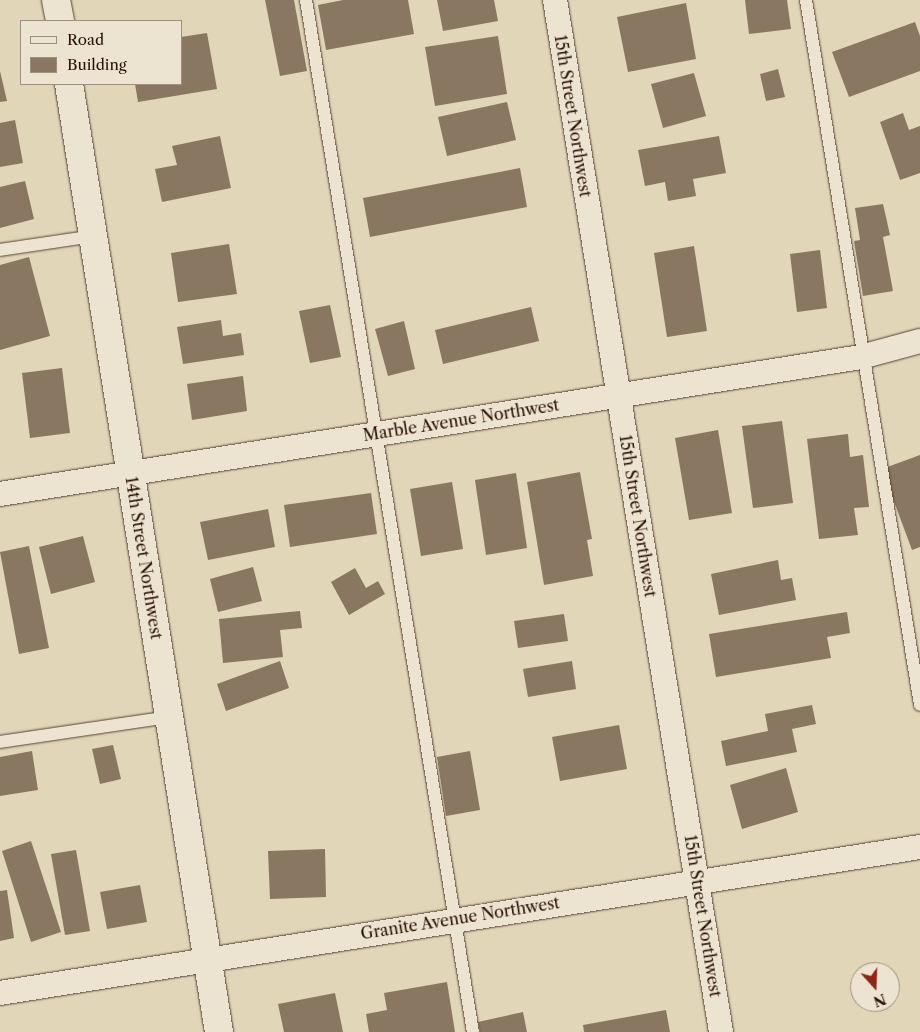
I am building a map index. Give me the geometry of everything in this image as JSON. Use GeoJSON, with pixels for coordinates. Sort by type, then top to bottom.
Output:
{"type":"FeatureCollection","features":[{"type":"Feature","properties":{"kind":"street"},"geometry":{"type":"LineString","coordinates":[[56,0],[60,20]]}},
{"type":"Feature","properties":{"kind":"street","name":"15th Street Northwest"},"geometry":{"type":"LineString","coordinates":[[555,0],[617,395],[721,1032]]}},
{"type":"Feature","properties":{"kind":"street","name":"14th Street Northwest"},"geometry":{"type":"LineString","coordinates":[[70,85],[219,1032]]}},
{"type":"Feature","properties":{"kind":"street","name":"Marble Avenue Northwest"},"geometry":{"type":"LineString","coordinates":[[0,494],[861,357],[920,341]]}},
{"type":"Feature","properties":{"kind":"street","name":"Granite Avenue Northwest"},"geometry":{"type":"LineString","coordinates":[[0,992],[697,880],[920,847]]}},
{"type":"Feature","properties":{"kind":"lane"},"geometry":{"type":"LineString","coordinates":[[306,0],[473,1032]]}},
{"type":"Feature","properties":{"kind":"lane"},"geometry":{"type":"LineString","coordinates":[[806,0],[861,357],[920,705]]}},
{"type":"Feature","properties":{"kind":"lane"},"geometry":{"type":"LineString","coordinates":[[0,250],[94,236]]}},
{"type":"Feature","properties":{"kind":"lane"},"geometry":{"type":"LineString","coordinates":[[0,742],[169,717]]}},
{"type":"Feature","properties":{"kind":"building"},"geometry":{"type":"Polygon","coordinates":[[[265,0],[294,0],[307,71],[280,76],[265,0]]]}},
{"type":"Feature","properties":{"kind":"building"},"geometry":{"type":"Polygon","coordinates":[[[343,0],[408,0],[414,34],[326,50],[318,5],[343,0]]]}},
{"type":"Feature","properties":{"kind":"building"},"geometry":{"type":"Polygon","coordinates":[[[437,0],[494,0],[498,21],[443,31],[437,0]]]}},
{"type":"Feature","properties":{"kind":"building"},"geometry":{"type":"Polygon","coordinates":[[[745,0],[787,0],[791,29],[749,34],[745,0]]]}},
{"type":"Feature","properties":{"kind":"building"},"geometry":{"type":"Polygon","coordinates":[[[686,3],[696,59],[628,72],[617,17],[686,3]]]}},
{"type":"Feature","properties":{"kind":"building"},"geometry":{"type":"Polygon","coordinates":[[[915,22],[920,36],[920,71],[849,97],[832,52],[915,22]]]}},
{"type":"Feature","properties":{"kind":"building"},"geometry":{"type":"Polygon","coordinates":[[[207,33],[217,89],[138,102],[135,85],[182,85],[182,37],[207,33]]]}},
{"type":"Feature","properties":{"kind":"building"},"geometry":{"type":"Polygon","coordinates":[[[498,36],[507,94],[435,106],[425,47],[498,36]]]}},
{"type":"Feature","properties":{"kind":"building"},"geometry":{"type":"Polygon","coordinates":[[[778,69],[785,97],[766,101],[760,74],[778,69]]]}},
{"type":"Feature","properties":{"kind":"building"},"geometry":{"type":"Polygon","coordinates":[[[0,71],[7,101],[0,102],[0,71]]]}},
{"type":"Feature","properties":{"kind":"building"},"geometry":{"type":"Polygon","coordinates":[[[694,73],[706,116],[663,128],[651,84],[694,73]]]}},
{"type":"Feature","properties":{"kind":"building"},"geometry":{"type":"Polygon","coordinates":[[[507,102],[516,140],[447,156],[438,117],[507,102]]]}},
{"type":"Feature","properties":{"kind":"building"},"geometry":{"type":"Polygon","coordinates":[[[903,113],[909,130],[920,126],[920,173],[900,180],[880,122],[903,113]]]}},
{"type":"Feature","properties":{"kind":"building"},"geometry":{"type":"Polygon","coordinates":[[[15,120],[23,163],[0,167],[0,123],[15,120]]]}},
{"type":"Feature","properties":{"kind":"building"},"geometry":{"type":"Polygon","coordinates":[[[220,136],[231,188],[162,202],[155,169],[177,165],[172,146],[220,136]]]}},
{"type":"Feature","properties":{"kind":"building"},"geometry":{"type":"Polygon","coordinates":[[[719,136],[726,173],[693,179],[696,196],[668,201],[665,182],[645,186],[638,150],[719,136]]]}},
{"type":"Feature","properties":{"kind":"building"},"geometry":{"type":"Polygon","coordinates":[[[520,168],[527,207],[370,237],[363,198],[520,168]]]}},
{"type":"Feature","properties":{"kind":"building"},"geometry":{"type":"Polygon","coordinates":[[[25,181],[34,219],[0,228],[0,187],[25,181]]]}},
{"type":"Feature","properties":{"kind":"building"},"geometry":{"type":"Polygon","coordinates":[[[883,204],[890,235],[883,237],[893,291],[863,296],[854,241],[860,240],[855,208],[883,204]]]}},
{"type":"Feature","properties":{"kind":"building"},"geometry":{"type":"Polygon","coordinates":[[[229,244],[237,294],[178,302],[171,253],[229,244]]]}},
{"type":"Feature","properties":{"kind":"building"},"geometry":{"type":"Polygon","coordinates":[[[694,246],[707,331],[667,337],[654,253],[694,246]]]}},
{"type":"Feature","properties":{"kind":"building"},"geometry":{"type":"Polygon","coordinates":[[[820,250],[827,308],[797,312],[790,254],[820,250]]]}},
{"type":"Feature","properties":{"kind":"building"},"geometry":{"type":"Polygon","coordinates":[[[29,257],[50,336],[0,350],[0,265],[29,257]]]}},
{"type":"Feature","properties":{"kind":"building"},"geometry":{"type":"Polygon","coordinates":[[[330,305],[341,357],[310,363],[299,311],[330,305]]]}},
{"type":"Feature","properties":{"kind":"building"},"geometry":{"type":"Polygon","coordinates":[[[531,307],[539,341],[443,364],[435,330],[531,307]]]}},
{"type":"Feature","properties":{"kind":"building"},"geometry":{"type":"Polygon","coordinates":[[[221,320],[223,336],[241,333],[244,355],[183,364],[177,327],[221,320]]]}},
{"type":"Feature","properties":{"kind":"building"},"geometry":{"type":"Polygon","coordinates":[[[404,321],[415,369],[388,376],[375,329],[404,321]]]}},
{"type":"Feature","properties":{"kind":"building"},"geometry":{"type":"Polygon","coordinates":[[[62,368],[70,433],[30,438],[22,373],[62,368]]]}},
{"type":"Feature","properties":{"kind":"building"},"geometry":{"type":"Polygon","coordinates":[[[243,376],[247,411],[192,420],[187,384],[243,376]]]}},
{"type":"Feature","properties":{"kind":"building"},"geometry":{"type":"Polygon","coordinates":[[[782,421],[793,503],[753,508],[742,426],[782,421]]]}},
{"type":"Feature","properties":{"kind":"building"},"geometry":{"type":"Polygon","coordinates":[[[718,430],[732,513],[689,520],[675,438],[718,430]]]}},
{"type":"Feature","properties":{"kind":"building"},"geometry":{"type":"Polygon","coordinates":[[[848,434],[850,457],[863,455],[869,507],[854,508],[858,535],[819,539],[807,439],[848,434]]]}},
{"type":"Feature","properties":{"kind":"building"},"geometry":{"type":"Polygon","coordinates":[[[920,455],[920,547],[912,550],[882,469],[920,455]]]}},
{"type":"Feature","properties":{"kind":"building"},"geometry":{"type":"Polygon","coordinates":[[[580,472],[592,539],[587,540],[593,576],[544,585],[527,482],[580,472]]]}},
{"type":"Feature","properties":{"kind":"building"},"geometry":{"type":"Polygon","coordinates":[[[516,473],[527,548],[486,555],[475,480],[516,473]]]}},
{"type":"Feature","properties":{"kind":"building"},"geometry":{"type":"Polygon","coordinates":[[[452,482],[463,549],[421,556],[410,489],[452,482]]]}},
{"type":"Feature","properties":{"kind":"building"},"geometry":{"type":"Polygon","coordinates":[[[371,493],[377,534],[290,547],[284,505],[371,493]]]}},
{"type":"Feature","properties":{"kind":"building"},"geometry":{"type":"Polygon","coordinates":[[[268,509],[275,547],[208,560],[200,522],[268,509]]]}},
{"type":"Feature","properties":{"kind":"building"},"geometry":{"type":"Polygon","coordinates":[[[83,536],[95,582],[51,594],[39,547],[83,536]]]}},
{"type":"Feature","properties":{"kind":"building"},"geometry":{"type":"Polygon","coordinates":[[[29,546],[49,648],[19,654],[0,552],[29,546]]]}},
{"type":"Feature","properties":{"kind":"building"},"geometry":{"type":"Polygon","coordinates":[[[778,560],[781,580],[792,578],[796,600],[719,615],[711,574],[778,560]]]}},
{"type":"Feature","properties":{"kind":"building"},"geometry":{"type":"Polygon","coordinates":[[[253,567],[262,601],[218,612],[210,579],[253,567]]]}},
{"type":"Feature","properties":{"kind":"building"},"geometry":{"type":"Polygon","coordinates":[[[355,568],[366,588],[378,581],[385,594],[349,615],[331,582],[355,568]]]}},
{"type":"Feature","properties":{"kind":"building"},"geometry":{"type":"Polygon","coordinates":[[[300,611],[302,628],[280,630],[283,657],[223,663],[219,619],[300,611]]]}},
{"type":"Feature","properties":{"kind":"building"},"geometry":{"type":"Polygon","coordinates":[[[847,612],[850,633],[827,637],[831,658],[716,677],[709,634],[847,612]]]}},
{"type":"Feature","properties":{"kind":"building"},"geometry":{"type":"Polygon","coordinates":[[[564,614],[568,641],[518,648],[514,621],[564,614]]]}},
{"type":"Feature","properties":{"kind":"building"},"geometry":{"type":"Polygon","coordinates":[[[280,661],[289,688],[226,711],[217,684],[280,661]]]}},
{"type":"Feature","properties":{"kind":"building"},"geometry":{"type":"Polygon","coordinates":[[[572,661],[576,689],[528,697],[523,669],[572,661]]]}},
{"type":"Feature","properties":{"kind":"building"},"geometry":{"type":"Polygon","coordinates":[[[812,705],[816,724],[792,729],[797,752],[726,766],[721,741],[768,731],[765,714],[812,705]]]}},
{"type":"Feature","properties":{"kind":"building"},"geometry":{"type":"Polygon","coordinates":[[[619,725],[627,769],[560,781],[552,737],[619,725]]]}},
{"type":"Feature","properties":{"kind":"building"},"geometry":{"type":"Polygon","coordinates":[[[113,745],[121,779],[100,784],[92,749],[113,745]]]}},
{"type":"Feature","properties":{"kind":"building"},"geometry":{"type":"Polygon","coordinates":[[[32,751],[38,790],[0,796],[0,757],[32,751]]]}},
{"type":"Feature","properties":{"kind":"building"},"geometry":{"type":"Polygon","coordinates":[[[470,751],[480,810],[446,816],[437,757],[470,751]]]}},
{"type":"Feature","properties":{"kind":"building"},"geometry":{"type":"Polygon","coordinates":[[[786,768],[798,812],[742,829],[730,785],[786,768]]]}},
{"type":"Feature","properties":{"kind":"building"},"geometry":{"type":"Polygon","coordinates":[[[31,841],[61,932],[31,942],[2,851],[31,841]]]}},
{"type":"Feature","properties":{"kind":"building"},"geometry":{"type":"Polygon","coordinates":[[[325,849],[326,897],[270,899],[268,851],[325,849]]]}},
{"type":"Feature","properties":{"kind":"building"},"geometry":{"type":"Polygon","coordinates":[[[76,850],[90,931],[65,935],[51,854],[76,850]]]}},
{"type":"Feature","properties":{"kind":"building"},"geometry":{"type":"Polygon","coordinates":[[[140,885],[147,922],[107,929],[100,892],[140,885]]]}},
{"type":"Feature","properties":{"kind":"building"},"geometry":{"type":"Polygon","coordinates":[[[7,890],[14,938],[0,941],[0,891],[7,890]]]}},
{"type":"Feature","properties":{"kind":"building"},"geometry":{"type":"Polygon","coordinates":[[[447,982],[455,1032],[369,1032],[366,1014],[387,1010],[384,993],[447,982]]]}},
{"type":"Feature","properties":{"kind":"building"},"geometry":{"type":"Polygon","coordinates":[[[335,993],[343,1032],[284,1032],[278,1004],[335,993]]]}},
{"type":"Feature","properties":{"kind":"building"},"geometry":{"type":"Polygon","coordinates":[[[666,1010],[670,1032],[584,1032],[583,1025],[666,1010]]]}},
{"type":"Feature","properties":{"kind":"building"},"geometry":{"type":"Polygon","coordinates":[[[523,1012],[527,1032],[480,1032],[478,1022],[523,1012]]]}}]}
